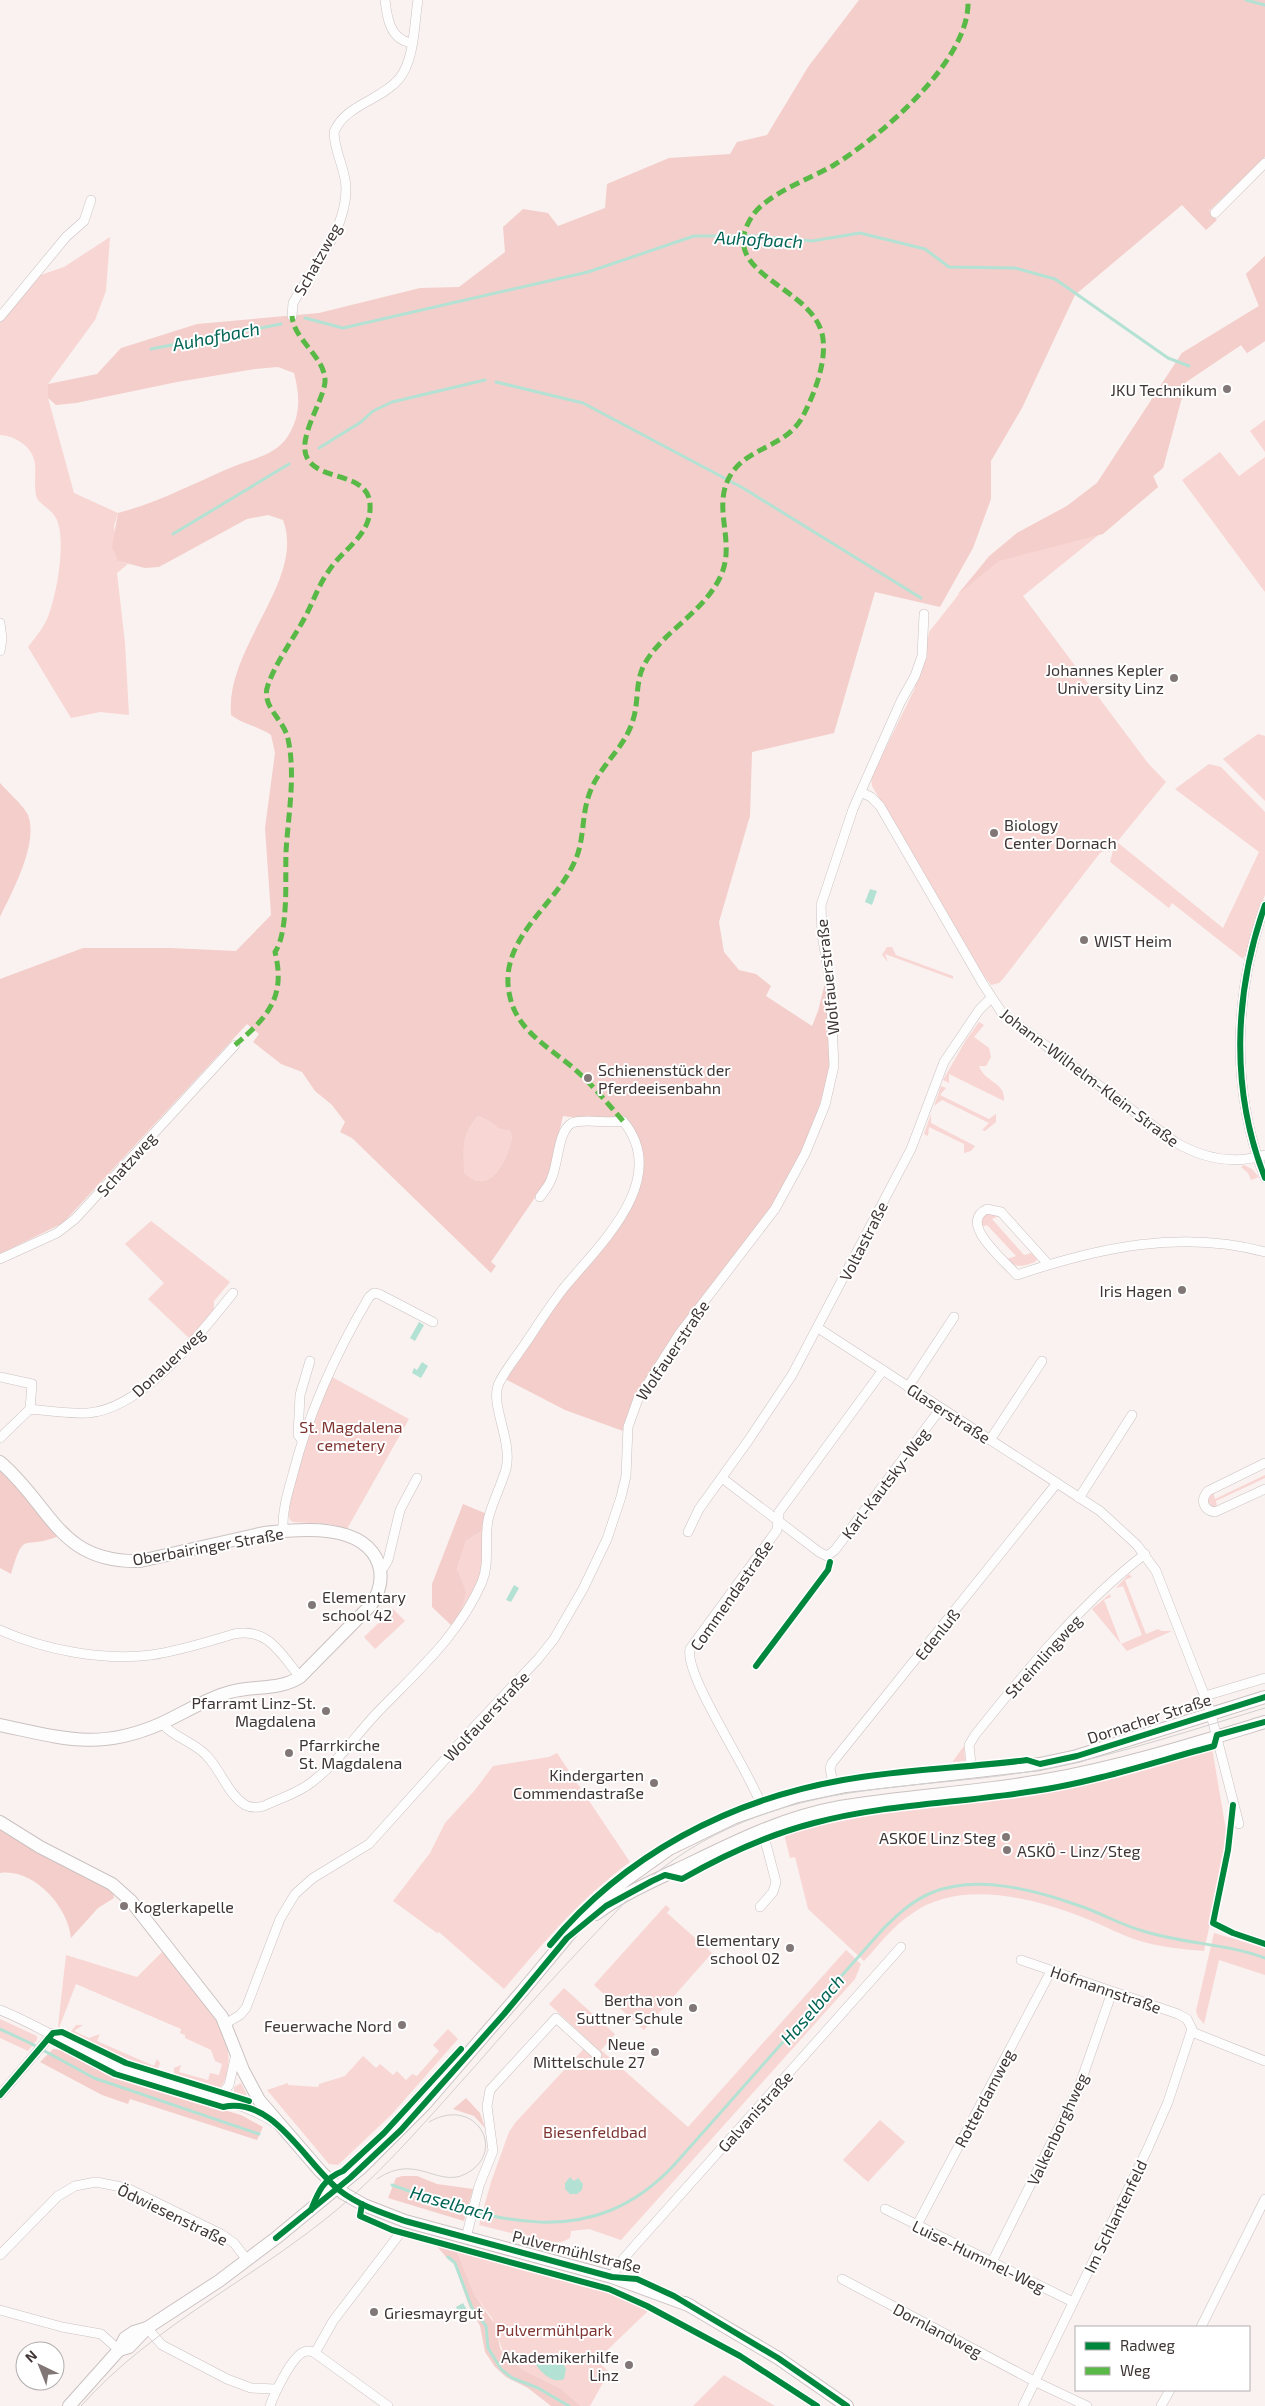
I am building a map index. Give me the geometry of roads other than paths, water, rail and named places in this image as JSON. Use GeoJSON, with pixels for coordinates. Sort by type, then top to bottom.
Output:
{"type":"FeatureCollection","features":[{"type":"Feature","properties":{"kind":"street"},"geometry":{"type":"LineString","coordinates":[[385,0],[387,16],[394,33],[398,38],[411,43]]}},
{"type":"Feature","properties":{"kind":"street","name":"Schatzweg"},"geometry":{"type":"LineString","coordinates":[[292,316],[293,303],[335,232],[345,202],[345,179],[334,139],[337,126],[353,110],[382,94],[399,79],[408,58],[418,0]]}},
{"type":"Feature","properties":{"kind":"street"},"geometry":{"type":"LineString","coordinates":[[1215,213],[1265,163]]}},
{"type":"Feature","properties":{"kind":"street"},"geometry":{"type":"LineString","coordinates":[[0,317],[66,237],[84,221],[91,200]]}},
{"type":"Feature","properties":{"kind":"street","name":"Wolfauerstraße"},"geometry":{"type":"LineString","coordinates":[[225,2024],[240,2015],[246,2008],[280,1919],[295,1894],[313,1878],[369,1844],[538,1659],[554,1639],[583,1589],[607,1539],[622,1497],[626,1476],[628,1427],[638,1399],[680,1334],[775,1209],[805,1154],[825,1105],[834,1066],[830,981],[822,935],[821,905],[829,877],[861,792],[901,701],[915,676],[922,656],[924,614]]}},
{"type":"Feature","properties":{"kind":"street"},"geometry":{"type":"LineString","coordinates":[[0,623],[2,639],[0,651]]}},
{"type":"Feature","properties":{"kind":"street","name":"Johann-Wilhelm-Klein-Straße"},"geometry":{"type":"LineString","coordinates":[[861,792],[872,797],[880,806],[991,998],[1002,1013],[1175,1142],[1189,1150],[1220,1160],[1239,1161],[1261,1156]]}},
{"type":"Feature","properties":{"kind":"street"},"geometry":{"type":"LineString","coordinates":[[1265,906],[1247,967],[1242,1007],[1241,1068],[1245,1109],[1261,1156],[1265,1178]]}},
{"type":"Feature","properties":{"kind":"street","name":"Voltastraße"},"geometry":{"type":"LineString","coordinates":[[688,1532],[692,1519],[771,1409],[818,1328],[911,1149],[944,1062],[979,1010],[991,998]]}},
{"type":"Feature","properties":{"kind":"street","name":"Schatzweg"},"geometry":{"type":"LineString","coordinates":[[0,1259],[57,1233],[75,1220],[235,1045]]}},
{"type":"Feature","properties":{"kind":"street"},"geometry":{"type":"LineString","coordinates":[[162,1723],[167,1730],[198,1748],[207,1756],[227,1784],[245,1804],[258,1808],[293,1795],[308,1786],[343,1756],[366,1726],[426,1665],[461,1619],[485,1573],[488,1521],[508,1457],[506,1434],[498,1405],[499,1384],[552,1304],[605,1242],[625,1210],[635,1183],[639,1165],[637,1145],[633,1134],[623,1121],[611,1123],[579,1122],[568,1126],[562,1137],[552,1178],[540,1198]]}},
{"type":"Feature","properties":{"kind":"street"},"geometry":{"type":"LineString","coordinates":[[1048,1264],[1001,1212],[992,1209],[979,1214],[976,1223],[979,1233],[1017,1275],[1048,1264],[1116,1247],[1162,1242],[1212,1242],[1265,1252]]}},
{"type":"Feature","properties":{"kind":"street","name":"Donauerweg"},"geometry":{"type":"LineString","coordinates":[[30,1409],[88,1413],[116,1405],[129,1398],[184,1351],[233,1293]]}},
{"type":"Feature","properties":{"kind":"street"},"geometry":{"type":"LineString","coordinates":[[283,1530],[285,1502],[302,1440],[325,1382],[369,1297],[374,1293],[379,1294],[433,1322]]}},
{"type":"Feature","properties":{"kind":"street"},"geometry":{"type":"LineString","coordinates":[[908,1387],[954,1317]]}},
{"type":"Feature","properties":{"kind":"street","name":"Glaserstraße"},"geometry":{"type":"LineString","coordinates":[[818,1328],[1109,1518],[1145,1554],[1156,1571],[1205,1696],[1217,1735],[1239,1824]]}},
{"type":"Feature","properties":{"kind":"street"},"geometry":{"type":"LineString","coordinates":[[302,1440],[298,1434],[300,1395],[310,1361]]}},
{"type":"Feature","properties":{"kind":"street"},"geometry":{"type":"LineString","coordinates":[[990,1440],[1042,1362]]}},
{"type":"Feature","properties":{"kind":"street","name":"Commendastraße"},"geometry":{"type":"LineString","coordinates":[[762,1806],[752,1783],[696,1680],[689,1662],[689,1654],[695,1640],[776,1530],[779,1512],[883,1370]]}},
{"type":"Feature","properties":{"kind":"street"},"geometry":{"type":"LineString","coordinates":[[0,1377],[32,1384],[30,1409],[0,1438]]}},
{"type":"Feature","properties":{"kind":"street","name":"Karl-Kautsky-Weg"},"geometry":{"type":"LineString","coordinates":[[778,1520],[818,1552],[827,1556],[835,1550],[941,1408]]}},
{"type":"Feature","properties":{"kind":"street"},"geometry":{"type":"LineString","coordinates":[[1079,1498],[1132,1415]]}},
{"type":"Feature","properties":{"kind":"street","name":"Oberbairinger Straße"},"geometry":{"type":"LineString","coordinates":[[0,1462],[17,1477],[52,1524],[69,1541],[96,1554],[110,1558],[124,1561],[148,1559],[247,1536],[283,1530],[323,1532],[354,1538],[371,1551],[380,1568]]}},
{"type":"Feature","properties":{"kind":"street"},"geometry":{"type":"LineString","coordinates":[[1265,1463],[1208,1491],[1203,1497],[1203,1504],[1211,1511],[1218,1511],[1265,1489]]}},
{"type":"Feature","properties":{"kind":"street"},"geometry":{"type":"LineString","coordinates":[[0,1725],[61,1739],[84,1740],[125,1736],[162,1723],[215,1697],[250,1688],[278,1687],[300,1677],[371,1605],[379,1587],[380,1568],[384,1567],[388,1560],[400,1510],[417,1478]]}},
{"type":"Feature","properties":{"kind":"street"},"geometry":{"type":"LineString","coordinates":[[722,1478],[778,1520]]}},
{"type":"Feature","properties":{"kind":"street","name":"Edenluß"},"geometry":{"type":"LineString","coordinates":[[834,1788],[830,1768],[832,1763],[1057,1483]]}},
{"type":"Feature","properties":{"kind":"street","name":"Streimlingweg"},"geometry":{"type":"LineString","coordinates":[[972,1773],[969,1745],[975,1735],[1058,1635],[1107,1586],[1145,1554]]}},
{"type":"Feature","properties":{"kind":"street"},"geometry":{"type":"LineString","coordinates":[[0,1630],[52,1646],[118,1656],[152,1654],[234,1634],[256,1633],[278,1649],[300,1677]]}},
{"type":"Feature","properties":{"kind":"street","name":"Dornacher Straße"},"geometry":{"type":"LineString","coordinates":[[1205,1696],[1265,1678]]}},
{"type":"Feature","properties":{"kind":"street","name":"Dornacher Straße"},"geometry":{"type":"LineString","coordinates":[[69,2406],[119,2350],[123,2340],[130,2334],[147,2328],[247,2260],[362,2167],[425,2104],[587,1913],[635,1872],[689,1838],[762,1806],[834,1788],[1025,1767],[1069,1758],[1265,1697]]}},
{"type":"Feature","properties":{"kind":"street","name":"Dornacher Straße"},"geometry":{"type":"LineString","coordinates":[[567,1938],[606,1906],[643,1886],[762,1829],[806,1815],[840,1807],[1046,1780],[1091,1771],[1265,1722]]}},
{"type":"Feature","properties":{"kind":"street","name":"Pulvermühlstraße"},"geometry":{"type":"LineString","coordinates":[[0,1822],[40,1847],[99,1876],[124,1894],[205,1994],[225,2024],[252,2090],[279,2125],[337,2188],[360,2203],[390,2216],[612,2277],[691,2306],[785,2362],[847,2406]]}},
{"type":"Feature","properties":{"kind":"street"},"geometry":{"type":"LineString","coordinates":[[760,1907],[773,1892],[776,1882],[762,1829]]}},
{"type":"Feature","properties":{"kind":"street"},"geometry":{"type":"LineString","coordinates":[[635,1872],[643,1886]]}},
{"type":"Feature","properties":{"kind":"street","name":"Galvanistraße"},"geometry":{"type":"LineString","coordinates":[[612,2277],[619,2264],[631,2250],[901,1947]]}},
{"type":"Feature","properties":{"kind":"street","name":"Hofmannstraße"},"geometry":{"type":"LineString","coordinates":[[1021,1960],[1178,2014],[1190,2021]]}},
{"type":"Feature","properties":{"kind":"street","name":"Rotterdamweg"},"geometry":{"type":"LineString","coordinates":[[917,2225],[1051,1971]]}},
{"type":"Feature","properties":{"kind":"street","name":"Valkenborghweg"},"geometry":{"type":"LineString","coordinates":[[992,2262],[1077,2092],[1112,1992]]}},
{"type":"Feature","properties":{"kind":"street"},"geometry":{"type":"LineString","coordinates":[[0,2010],[53,2033],[122,2070],[218,2098],[260,2113],[279,2125]]}},
{"type":"Feature","properties":{"kind":"street"},"geometry":{"type":"LineString","coordinates":[[466,2238],[474,2204],[493,2152],[487,2106],[490,2090],[556,2018],[597,2055]]}},
{"type":"Feature","properties":{"kind":"street","name":"Im Schlantenfeld"},"geometry":{"type":"LineString","coordinates":[[1023,2406],[1151,2141],[1170,2095],[1192,2032],[1190,2021]]}},
{"type":"Feature","properties":{"kind":"street"},"geometry":{"type":"LineString","coordinates":[[1192,2032],[1265,2061]]}},
{"type":"Feature","properties":{"kind":"street"},"geometry":{"type":"LineString","coordinates":[[0,2095],[53,2033]]}},
{"type":"Feature","properties":{"kind":"street"},"geometry":{"type":"LineString","coordinates":[[218,2098],[229,2085],[236,2054]]}},
{"type":"Feature","properties":{"kind":"street","name":"Ödwiesenstraße"},"geometry":{"type":"LineString","coordinates":[[0,2255],[58,2196],[75,2186],[96,2182],[127,2188],[221,2234],[234,2244],[247,2260]]}},
{"type":"Feature","properties":{"kind":"street"},"geometry":{"type":"LineString","coordinates":[[1202,2326],[1265,2200]]}},
{"type":"Feature","properties":{"kind":"street","name":"Luise-Hummel-Weg"},"geometry":{"type":"LineString","coordinates":[[885,2209],[1073,2302]]}},
{"type":"Feature","properties":{"kind":"street"},"geometry":{"type":"LineString","coordinates":[[315,2353],[333,2322],[398,2236]]}},
{"type":"Feature","properties":{"kind":"street","name":"Dornlandweg"},"geometry":{"type":"LineString","coordinates":[[842,2279],[1034,2381],[1087,2406]]}},
{"type":"Feature","properties":{"kind":"street"},"geometry":{"type":"LineString","coordinates":[[0,2310],[62,2327],[101,2334],[119,2350]]}},
{"type":"Feature","properties":{"kind":"street"},"geometry":{"type":"LineString","coordinates":[[147,2328],[162,2345],[227,2379],[251,2388],[275,2389]]}},
{"type":"Feature","properties":{"kind":"street"},"geometry":{"type":"LineString","coordinates":[[270,2406],[275,2389],[300,2354],[309,2351],[315,2353],[388,2406]]}},
{"type":"Feature","properties":{"kind":"street"},"geometry":{"type":"LineString","coordinates":[[1162,2406],[1170,2391]]}},
{"type":"Feature","properties":{"kind":"waterway"},"geometry":{"type":"LineString","coordinates":[[1246,0],[1265,5]]}},
{"type":"Feature","properties":{"kind":"waterway","name":"Auhofbach"},"geometry":{"type":"LineString","coordinates":[[305,318],[343,328],[588,272],[694,236],[754,236],[812,241],[860,233],[925,249],[949,267],[1015,268],[1055,279],[1168,358],[1189,366]]}},
{"type":"Feature","properties":{"kind":"waterway","name":"Auhofbach"},"geometry":{"type":"LineString","coordinates":[[151,349],[281,324]]}},
{"type":"Feature","properties":{"kind":"waterway"},"geometry":{"type":"LineString","coordinates":[[319,448],[361,422],[373,411],[392,402],[485,380]]}},
{"type":"Feature","properties":{"kind":"waterway"},"geometry":{"type":"LineString","coordinates":[[496,382],[583,403],[743,488],[921,598]]}},
{"type":"Feature","properties":{"kind":"waterway"},"geometry":{"type":"LineString","coordinates":[[173,534],[289,464]]}},
{"type":"Feature","properties":{"kind":"waterway","name":"Haselbach"},"geometry":{"type":"LineString","coordinates":[[392,2185],[467,2210],[504,2218],[540,2222],[575,2220],[610,2211],[643,2193],[675,2164],[889,1923],[918,1900],[949,1887],[986,1885],[1006,1886],[1025,1890],[1080,1906],[1143,1931],[1173,1939],[1235,1949],[1265,1958]]}},
{"type":"Feature","properties":{"kind":"waterway","name":"Haselbach"},"geometry":{"type":"LineString","coordinates":[[0,2029],[94,2078],[259,2134]]}},
{"type":"Feature","properties":{"kind":"waterway"},"geometry":{"type":"LineString","coordinates":[[448,2257],[455,2263],[472,2308],[486,2326],[488,2348],[501,2369],[512,2378],[538,2388],[569,2406]]}},
{"type":"Feature","properties":{"kind":"tram line"},"geometry":{"type":"LineString","coordinates":[[81,2406],[140,2350],[307,2233],[358,2191],[410,2138],[617,1910],[662,1869],[714,1835],[742,1822],[801,1803],[863,1791],[1050,1768],[1132,1748],[1265,1708]]}},
{"type":"Feature","properties":{"kind":"tram line"},"geometry":{"type":"LineString","coordinates":[[377,2179],[392,2171],[405,2169],[439,2176],[460,2176],[472,2170],[481,2160],[485,2149],[484,2137],[479,2127],[471,2119],[459,2115],[445,2116],[429,2122]]}},
{"type":"Feature","properties":{"kind":"place","name":"JKU Technikum"},"geometry":{"type":"Point","coordinates":[1227,389]}},
{"type":"Feature","properties":{"kind":"place","name":"Johannes Kepler University Linz"},"geometry":{"type":"Point","coordinates":[1174,678]}},
{"type":"Feature","properties":{"kind":"place","name":"Biology Center Dornach"},"geometry":{"type":"Point","coordinates":[994,833]}},
{"type":"Feature","properties":{"kind":"place","name":"WIST Heim"},"geometry":{"type":"Point","coordinates":[1084,940]}},
{"type":"Feature","properties":{"kind":"place","name":"Schienenstück der Pferdeeisenbahn"},"geometry":{"type":"Point","coordinates":[588,1078]}},
{"type":"Feature","properties":{"kind":"place","name":"Iris Hagen"},"geometry":{"type":"Point","coordinates":[1182,1290]}},
{"type":"Feature","properties":{"kind":"place","name":"Elementary school 42"},"geometry":{"type":"Point","coordinates":[312,1605]}},
{"type":"Feature","properties":{"kind":"place","name":"Pfarramt Linz-St. Magdalena"},"geometry":{"type":"Point","coordinates":[326,1711]}},
{"type":"Feature","properties":{"kind":"place","name":"Pfarrkirche St. Magdalena"},"geometry":{"type":"Point","coordinates":[289,1753]}},
{"type":"Feature","properties":{"kind":"place","name":"Kindergarten Commendastraße"},"geometry":{"type":"Point","coordinates":[654,1783]}},
{"type":"Feature","properties":{"kind":"place","name":"ASKOE Linz Steg"},"geometry":{"type":"Point","coordinates":[1006,1837]}},
{"type":"Feature","properties":{"kind":"place","name":"ASKÖ - Linz/Steg"},"geometry":{"type":"Point","coordinates":[1007,1850]}},
{"type":"Feature","properties":{"kind":"place","name":"Koglerkapelle"},"geometry":{"type":"Point","coordinates":[124,1906]}},
{"type":"Feature","properties":{"kind":"place","name":"Elementary school 02"},"geometry":{"type":"Point","coordinates":[790,1948]}},
{"type":"Feature","properties":{"kind":"place","name":"Bertha von Suttner Schule"},"geometry":{"type":"Point","coordinates":[693,2008]}},
{"type":"Feature","properties":{"kind":"place","name":"Feuerwache Nord"},"geometry":{"type":"Point","coordinates":[402,2025]}},
{"type":"Feature","properties":{"kind":"place","name":"Neue Mittelschule 27"},"geometry":{"type":"Point","coordinates":[655,2052]}},
{"type":"Feature","properties":{"kind":"place","name":"Griesmayrgut"},"geometry":{"type":"Point","coordinates":[374,2312]}},
{"type":"Feature","properties":{"kind":"place","name":"Akademikerhilfe Linz"},"geometry":{"type":"Point","coordinates":[629,2365]}},
{"type":"Feature","properties":{"kind":"park label","name":"St. Magdalena cemetery"},"geometry":{"type":"Point","coordinates":[351,1435]}},
{"type":"Feature","properties":{"kind":"park label","name":"Biesenfeldbad"},"geometry":{"type":"Point","coordinates":[595,2131]}},
{"type":"Feature","properties":{"kind":"park label","name":"Pulvermühlpark"},"geometry":{"type":"Point","coordinates":[554,2329]}}]}
